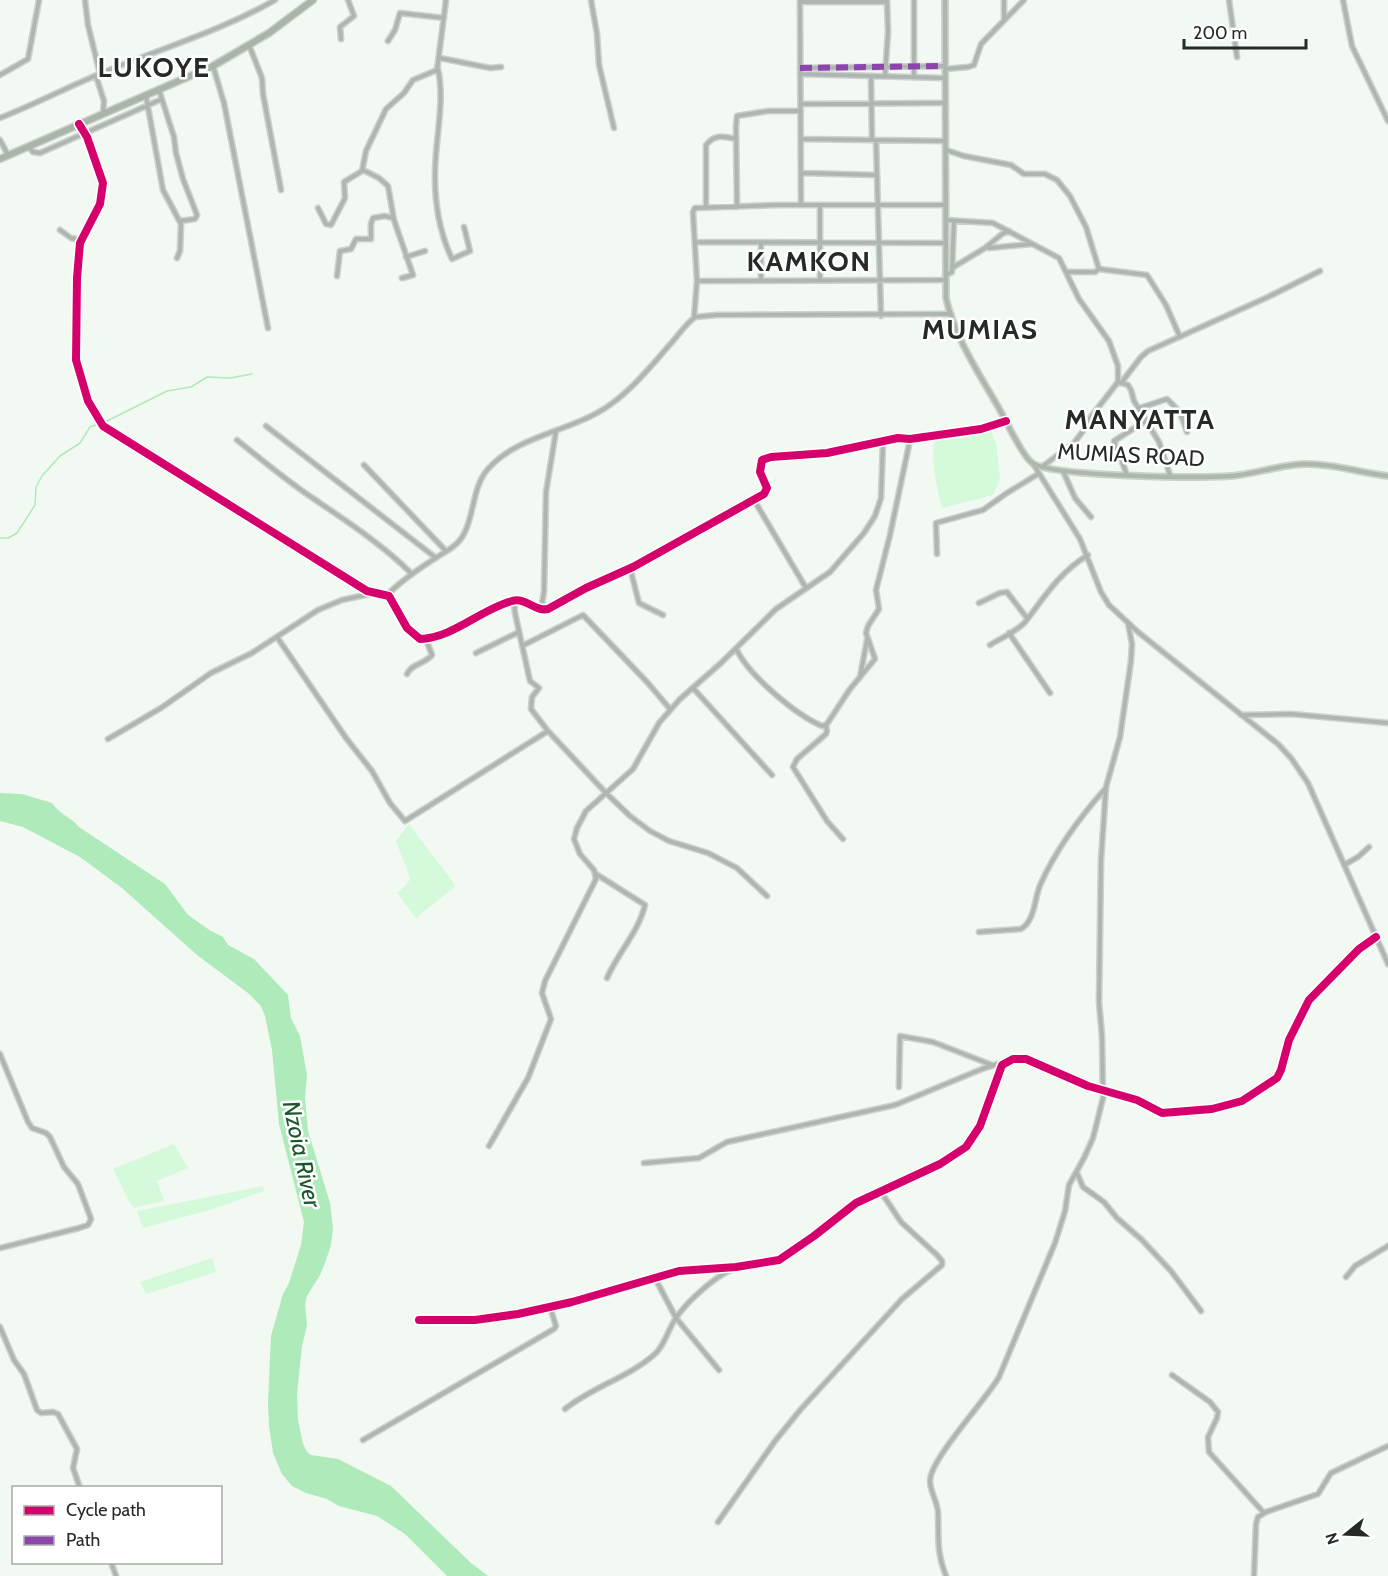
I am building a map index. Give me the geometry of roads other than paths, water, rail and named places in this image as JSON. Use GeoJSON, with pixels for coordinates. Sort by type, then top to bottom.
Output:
{"type":"FeatureCollection","features":[{"type":"Feature","properties":{"kind":"highway"},"geometry":{"type":"LineString","coordinates":[[0,159],[213,66],[249,45],[313,0]]}},
{"type":"Feature","properties":{"kind":"street"},"geometry":{"type":"LineString","coordinates":[[0,75],[28,59],[39,0]]}},
{"type":"Feature","properties":{"kind":"street"},"geometry":{"type":"LineString","coordinates":[[85,0],[90,37],[104,101],[101,114],[104,123]]}},
{"type":"Feature","properties":{"kind":"street"},"geometry":{"type":"LineString","coordinates":[[0,118],[98,75],[237,19],[275,0]]}},
{"type":"Feature","properties":{"kind":"street"},"geometry":{"type":"LineString","coordinates":[[341,39],[340,27],[354,16],[348,0]]}},
{"type":"Feature","properties":{"kind":"street"},"geometry":{"type":"LineString","coordinates":[[446,0],[438,69],[440,84],[439,135],[436,156],[437,209],[452,259],[470,251],[464,227]]}},
{"type":"Feature","properties":{"kind":"street"},"geometry":{"type":"LineString","coordinates":[[591,0],[597,34],[599,65],[614,128]]}},
{"type":"Feature","properties":{"kind":"street"},"geometry":{"type":"LineString","coordinates":[[914,0],[914,77]]}},
{"type":"Feature","properties":{"kind":"street","name":"MUMIAS ROAD"},"geometry":{"type":"LineString","coordinates":[[945,0],[946,298],[970,358],[1006,422],[1032,462],[1063,471],[1127,475],[1231,476],[1284,465],[1310,464],[1336,465],[1388,476]]}},
{"type":"Feature","properties":{"kind":"street"},"geometry":{"type":"LineString","coordinates":[[1004,0],[1005,21]]}},
{"type":"Feature","properties":{"kind":"street"},"geometry":{"type":"LineString","coordinates":[[800,68],[968,67],[974,65],[981,44],[1024,0]]}},
{"type":"Feature","properties":{"kind":"street"},"geometry":{"type":"LineString","coordinates":[[1229,0],[1237,57]]}},
{"type":"Feature","properties":{"kind":"street"},"geometry":{"type":"LineString","coordinates":[[1343,0],[1352,46],[1388,121]]}},
{"type":"Feature","properties":{"kind":"street"},"geometry":{"type":"LineString","coordinates":[[801,205],[800,1],[887,1],[885,76]]}},
{"type":"Feature","properties":{"kind":"street"},"geometry":{"type":"LineString","coordinates":[[388,41],[395,30],[400,13],[444,18]]}},
{"type":"Feature","properties":{"kind":"street"},"geometry":{"type":"LineString","coordinates":[[249,45],[262,78],[281,190]]}},
{"type":"Feature","properties":{"kind":"street"},"geometry":{"type":"LineString","coordinates":[[440,58],[488,68],[501,67]]}},
{"type":"Feature","properties":{"kind":"street"},"geometry":{"type":"LineString","coordinates":[[213,66],[224,103],[268,328]]}},
{"type":"Feature","properties":{"kind":"street"},"geometry":{"type":"LineString","coordinates":[[318,208],[326,224],[332,225],[345,197],[344,182],[363,170],[366,151],[386,109],[404,93],[413,80],[438,69]]}},
{"type":"Feature","properties":{"kind":"street"},"geometry":{"type":"LineString","coordinates":[[800,74],[944,78]]}},
{"type":"Feature","properties":{"kind":"street"},"geometry":{"type":"LineString","coordinates":[[872,76],[881,316]]}},
{"type":"Feature","properties":{"kind":"street"},"geometry":{"type":"LineString","coordinates":[[159,89],[174,137],[181,172],[196,215],[195,219],[180,221]]}},
{"type":"Feature","properties":{"kind":"street"},"geometry":{"type":"LineString","coordinates":[[146,95],[163,190],[180,221],[180,251],[177,258]]}},
{"type":"Feature","properties":{"kind":"street"},"geometry":{"type":"LineString","coordinates":[[29,146],[36,153],[62,144],[104,123],[162,99]]}},
{"type":"Feature","properties":{"kind":"street"},"geometry":{"type":"LineString","coordinates":[[128,103],[131,112]]}},
{"type":"Feature","properties":{"kind":"street"},"geometry":{"type":"LineString","coordinates":[[801,104],[944,103]]}},
{"type":"Feature","properties":{"kind":"street"},"geometry":{"type":"LineString","coordinates":[[113,109],[116,118]]}},
{"type":"Feature","properties":{"kind":"street"},"geometry":{"type":"LineString","coordinates":[[737,207],[736,123],[738,115],[768,111],[801,111]]}},
{"type":"Feature","properties":{"kind":"street"},"geometry":{"type":"LineString","coordinates":[[82,123],[103,183],[100,204],[80,240],[76,360],[88,401],[103,426],[371,593]]}},
{"type":"Feature","properties":{"kind":"street"},"geometry":{"type":"LineString","coordinates":[[57,134],[62,144]]}},
{"type":"Feature","properties":{"kind":"street"},"geometry":{"type":"LineString","coordinates":[[706,207],[706,145],[719,136],[736,139]]}},
{"type":"Feature","properties":{"kind":"street"},"geometry":{"type":"LineString","coordinates":[[802,139],[945,141]]}},
{"type":"Feature","properties":{"kind":"street"},"geometry":{"type":"LineString","coordinates":[[0,140],[8,155]]}},
{"type":"Feature","properties":{"kind":"street"},"geometry":{"type":"LineString","coordinates":[[945,150],[1011,165],[1023,174],[1045,174],[1057,180],[1070,196],[1086,227],[1099,268]]}},
{"type":"Feature","properties":{"kind":"street"},"geometry":{"type":"LineString","coordinates":[[363,170],[387,184],[393,218],[413,276],[402,278]]}},
{"type":"Feature","properties":{"kind":"street"},"geometry":{"type":"LineString","coordinates":[[801,173],[877,176]]}},
{"type":"Feature","properties":{"kind":"street"},"geometry":{"type":"LineString","coordinates":[[820,205],[820,279]]}},
{"type":"Feature","properties":{"kind":"street"},"geometry":{"type":"LineString","coordinates":[[387,595],[412,574],[457,544],[465,532],[481,482],[488,469],[500,458],[526,443],[597,414],[618,399],[694,318],[697,280],[693,210],[697,207],[945,205]]}},
{"type":"Feature","properties":{"kind":"street"},"geometry":{"type":"LineString","coordinates":[[337,276],[340,250],[352,249],[357,239],[371,239],[373,218],[385,216],[393,218]]}},
{"type":"Feature","properties":{"kind":"street"},"geometry":{"type":"LineString","coordinates":[[945,220],[993,223],[1059,258],[1079,299],[1109,341],[1118,366],[1120,383]]}},
{"type":"Feature","properties":{"kind":"street"},"geometry":{"type":"LineString","coordinates":[[697,280],[945,277],[951,273],[952,268],[954,221]]}},
{"type":"Feature","properties":{"kind":"street"},"geometry":{"type":"LineString","coordinates":[[60,230],[71,238],[80,240]]}},
{"type":"Feature","properties":{"kind":"street"},"geometry":{"type":"LineString","coordinates":[[952,268],[1010,231]]}},
{"type":"Feature","properties":{"kind":"street"},"geometry":{"type":"LineString","coordinates":[[695,242],[945,243]]}},
{"type":"Feature","properties":{"kind":"street"},"geometry":{"type":"LineString","coordinates":[[761,244],[761,279]]}},
{"type":"Feature","properties":{"kind":"street"},"geometry":{"type":"LineString","coordinates":[[985,248],[1033,244]]}},
{"type":"Feature","properties":{"kind":"street"},"geometry":{"type":"LineString","coordinates":[[406,257],[425,251]]}},
{"type":"Feature","properties":{"kind":"street"},"geometry":{"type":"LineString","coordinates":[[1066,272],[1095,272],[1099,268]]}},
{"type":"Feature","properties":{"kind":"street"},"geometry":{"type":"LineString","coordinates":[[1099,268],[1147,275],[1166,305],[1180,337]]}},
{"type":"Feature","properties":{"kind":"street"},"geometry":{"type":"LineString","coordinates":[[1043,466],[1074,443],[1090,418],[1145,354],[1320,271]]}},
{"type":"Feature","properties":{"kind":"street"},"geometry":{"type":"LineString","coordinates":[[694,318],[717,315],[951,314]]}},
{"type":"Feature","properties":{"kind":"street"},"geometry":{"type":"LineString","coordinates":[[1120,383],[1128,385],[1134,401],[1162,448],[1170,475]]}},
{"type":"Feature","properties":{"kind":"street"},"geometry":{"type":"LineString","coordinates":[[1140,408],[1167,399],[1180,412],[1187,432]]}},
{"type":"Feature","properties":{"kind":"street"},"geometry":{"type":"LineString","coordinates":[[1127,475],[1114,441],[1147,420]]}},
{"type":"Feature","properties":{"kind":"street"},"geometry":{"type":"LineString","coordinates":[[108,739],[168,703],[211,673],[252,653],[327,606],[342,600],[371,593],[387,595],[392,599],[412,634],[417,638],[426,639],[449,631],[514,600],[523,601],[540,609],[548,609],[585,588],[630,568],[766,492],[767,488],[760,472],[762,460],[771,457],[827,453],[898,438],[910,439],[981,429],[1006,422]]}},
{"type":"Feature","properties":{"kind":"street"},"geometry":{"type":"LineString","coordinates":[[266,426],[436,558]]}},
{"type":"Feature","properties":{"kind":"street"},"geometry":{"type":"LineString","coordinates":[[540,609],[544,592],[546,492],[556,430]]}},
{"type":"Feature","properties":{"kind":"street"},"geometry":{"type":"LineString","coordinates":[[860,678],[868,626],[879,609],[876,590],[910,439]]}},
{"type":"Feature","properties":{"kind":"street"},"geometry":{"type":"LineString","coordinates":[[237,440],[312,498],[371,538],[412,574]]}},
{"type":"Feature","properties":{"kind":"street"},"geometry":{"type":"LineString","coordinates":[[607,978],[615,960],[639,921],[645,905],[596,874],[577,848],[574,835],[586,811],[633,769],[659,723],[670,709],[776,609],[830,572],[843,559],[875,516],[880,498],[883,442]]}},
{"type":"Feature","properties":{"kind":"street"},"geometry":{"type":"LineString","coordinates":[[1032,462],[1088,555],[1105,598],[1128,623],[1278,744],[1297,765],[1308,783],[1388,964]]}},
{"type":"Feature","properties":{"kind":"street"},"geometry":{"type":"LineString","coordinates":[[364,465],[446,552]]}},
{"type":"Feature","properties":{"kind":"street"},"geometry":{"type":"LineString","coordinates":[[1063,471],[1075,498],[1091,516]]}},
{"type":"Feature","properties":{"kind":"street"},"geometry":{"type":"LineString","coordinates":[[937,554],[936,523],[983,510],[1038,474]]}},
{"type":"Feature","properties":{"kind":"street"},"geometry":{"type":"LineString","coordinates":[[754,500],[806,588]]}},
{"type":"Feature","properties":{"kind":"street"},"geometry":{"type":"LineString","coordinates":[[990,645],[1025,622],[1070,566],[1088,555]]}},
{"type":"Feature","properties":{"kind":"street"},"geometry":{"type":"LineString","coordinates":[[630,568],[639,603],[663,615]]}},
{"type":"Feature","properties":{"kind":"street"},"geometry":{"type":"LineString","coordinates":[[980,603],[1007,592],[1027,618]]}},
{"type":"Feature","properties":{"kind":"street"},"geometry":{"type":"LineString","coordinates":[[514,600],[530,681],[539,688],[532,697],[531,709],[548,730],[606,793],[650,831],[669,842],[708,853],[737,868],[767,896]]}},
{"type":"Feature","properties":{"kind":"street"},"geometry":{"type":"LineString","coordinates":[[522,646],[583,615],[670,709]]}},
{"type":"Feature","properties":{"kind":"street"},"geometry":{"type":"LineString","coordinates":[[946,1576],[938,1552],[938,1513],[930,1482],[931,1476],[944,1452],[990,1394],[999,1377],[1055,1243],[1069,1185],[1096,1129],[1103,1090],[1099,1002],[1101,860],[1106,789],[1120,737],[1130,669],[1132,650],[1128,623]]}},
{"type":"Feature","properties":{"kind":"street"},"geometry":{"type":"LineString","coordinates":[[476,653],[498,640],[519,632]]}},
{"type":"Feature","properties":{"kind":"street"},"geometry":{"type":"LineString","coordinates":[[1009,633],[1050,693]]}},
{"type":"Feature","properties":{"kind":"street"},"geometry":{"type":"LineString","coordinates":[[277,637],[346,738],[372,771],[390,803],[405,821],[548,730]]}},
{"type":"Feature","properties":{"kind":"street"},"geometry":{"type":"LineString","coordinates":[[407,674],[408,670],[429,659],[432,655],[426,639]]}},
{"type":"Feature","properties":{"kind":"street"},"geometry":{"type":"LineString","coordinates":[[843,839],[828,821],[793,767],[796,759],[827,733],[826,725],[875,659],[867,639]]}},
{"type":"Feature","properties":{"kind":"street"},"geometry":{"type":"LineString","coordinates":[[736,648],[746,665],[783,700],[814,722],[822,726],[826,725]]}},
{"type":"Feature","properties":{"kind":"street"},"geometry":{"type":"LineString","coordinates":[[693,688],[772,775]]}},
{"type":"Feature","properties":{"kind":"street"},"geometry":{"type":"LineString","coordinates":[[1241,715],[1291,714],[1388,723]]}},
{"type":"Feature","properties":{"kind":"street"},"geometry":{"type":"LineString","coordinates":[[979,932],[1021,929],[1026,925],[1032,914],[1041,881],[1065,839],[1087,809],[1106,789]]}},
{"type":"Feature","properties":{"kind":"street"},"geometry":{"type":"LineString","coordinates":[[1344,865],[1369,847]]}},
{"type":"Feature","properties":{"kind":"street"},"geometry":{"type":"LineString","coordinates":[[489,1146],[528,1078],[549,1027],[551,1019],[542,996],[543,987],[595,883],[596,874]]}},
{"type":"Feature","properties":{"kind":"street"},"geometry":{"type":"LineString","coordinates":[[644,1163],[699,1158],[727,1142],[895,1105],[992,1065],[1018,1058],[1026,1059],[1103,1090],[1137,1100],[1163,1113],[1223,1107],[1248,1097],[1273,1082],[1280,1075],[1289,1040],[1305,1006],[1359,950],[1376,938]]}},
{"type":"Feature","properties":{"kind":"street"},"geometry":{"type":"LineString","coordinates":[[1381,947],[1387,948]]}},
{"type":"Feature","properties":{"kind":"street"},"geometry":{"type":"LineString","coordinates":[[899,1087],[900,1036],[933,1042],[992,1065]]}},
{"type":"Feature","properties":{"kind":"street"},"geometry":{"type":"LineString","coordinates":[[0,1054],[28,1122],[32,1128],[46,1132],[50,1137],[64,1167],[78,1184],[91,1222],[85,1226],[0,1248]]}},
{"type":"Feature","properties":{"kind":"street"},"geometry":{"type":"LineString","coordinates":[[419,1320],[434,1322],[475,1320],[550,1307],[689,1269],[736,1267],[773,1262],[814,1236],[856,1203],[940,1164],[966,1147],[980,1126],[1004,1062]]}},
{"type":"Feature","properties":{"kind":"street"},"geometry":{"type":"LineString","coordinates":[[1076,1172],[1083,1187],[1100,1198],[1126,1227],[1142,1240],[1201,1311]]}},
{"type":"Feature","properties":{"kind":"street"},"geometry":{"type":"LineString","coordinates":[[718,1522],[774,1441],[801,1409],[902,1299],[942,1265],[942,1261],[901,1222],[881,1192]]}},
{"type":"Feature","properties":{"kind":"street"},"geometry":{"type":"LineString","coordinates":[[1346,1277],[1355,1266],[1388,1246]]}},
{"type":"Feature","properties":{"kind":"street"},"geometry":{"type":"LineString","coordinates":[[565,1410],[590,1392],[621,1376],[654,1354],[676,1318],[715,1278],[736,1267]]}},
{"type":"Feature","properties":{"kind":"street"},"geometry":{"type":"LineString","coordinates":[[654,1278],[676,1318],[719,1370]]}},
{"type":"Feature","properties":{"kind":"street"},"geometry":{"type":"LineString","coordinates":[[363,1440],[554,1329],[556,1326],[550,1307]]}},
{"type":"Feature","properties":{"kind":"street"},"geometry":{"type":"LineString","coordinates":[[0,1327],[14,1360],[24,1374],[37,1410],[41,1413],[59,1414],[74,1441],[78,1453],[73,1470],[79,1486]]}},
{"type":"Feature","properties":{"kind":"street"},"geometry":{"type":"LineString","coordinates":[[1172,1375],[1210,1402],[1217,1410],[1218,1416],[1208,1437],[1209,1452],[1264,1513]]}},
{"type":"Feature","properties":{"kind":"street"},"geometry":{"type":"LineString","coordinates":[[1254,1576],[1258,1517],[1318,1494],[1331,1473],[1388,1446]]}},
{"type":"Feature","properties":{"kind":"water","name":"Nzoia River"},"geometry":{"type":"Polygon","coordinates":[[[0,793],[22,794],[52,803],[79,827],[165,884],[188,915],[223,937],[228,945],[254,959],[288,995],[291,1018],[300,1036],[307,1075],[305,1098],[308,1131],[330,1203],[333,1229],[325,1263],[305,1304],[307,1325],[302,1346],[297,1395],[298,1420],[303,1444],[311,1455],[338,1459],[391,1486],[471,1563],[488,1576],[447,1576],[405,1534],[377,1516],[339,1506],[327,1499],[306,1493],[292,1486],[282,1474],[273,1453],[269,1426],[271,1336],[301,1245],[304,1222],[279,1124],[272,1050],[261,1006],[248,993],[197,955],[122,888],[80,857],[23,827],[0,821],[0,793]]]}},
{"type":"Feature","properties":{"kind":"waterway"},"geometry":{"type":"LineString","coordinates":[[105,422],[167,391],[191,387],[207,377],[230,378],[252,374]]}},
{"type":"Feature","properties":{"kind":"waterway"},"geometry":{"type":"LineString","coordinates":[[0,538],[8,538],[17,533],[35,505],[36,487],[42,476],[60,456],[80,443],[90,427],[99,424]]}},
{"type":"Feature","properties":{"kind":"district","name":"LUKOYE"},"geometry":{"type":"Point","coordinates":[154,67]}},
{"type":"Feature","properties":{"kind":"district","name":"KAMKON"},"geometry":{"type":"Point","coordinates":[809,261]}},
{"type":"Feature","properties":{"kind":"district","name":"MUMIAS"},"geometry":{"type":"Point","coordinates":[980,329]}},
{"type":"Feature","properties":{"kind":"district","name":"MANYATTA"},"geometry":{"type":"Point","coordinates":[1140,419]}}]}
